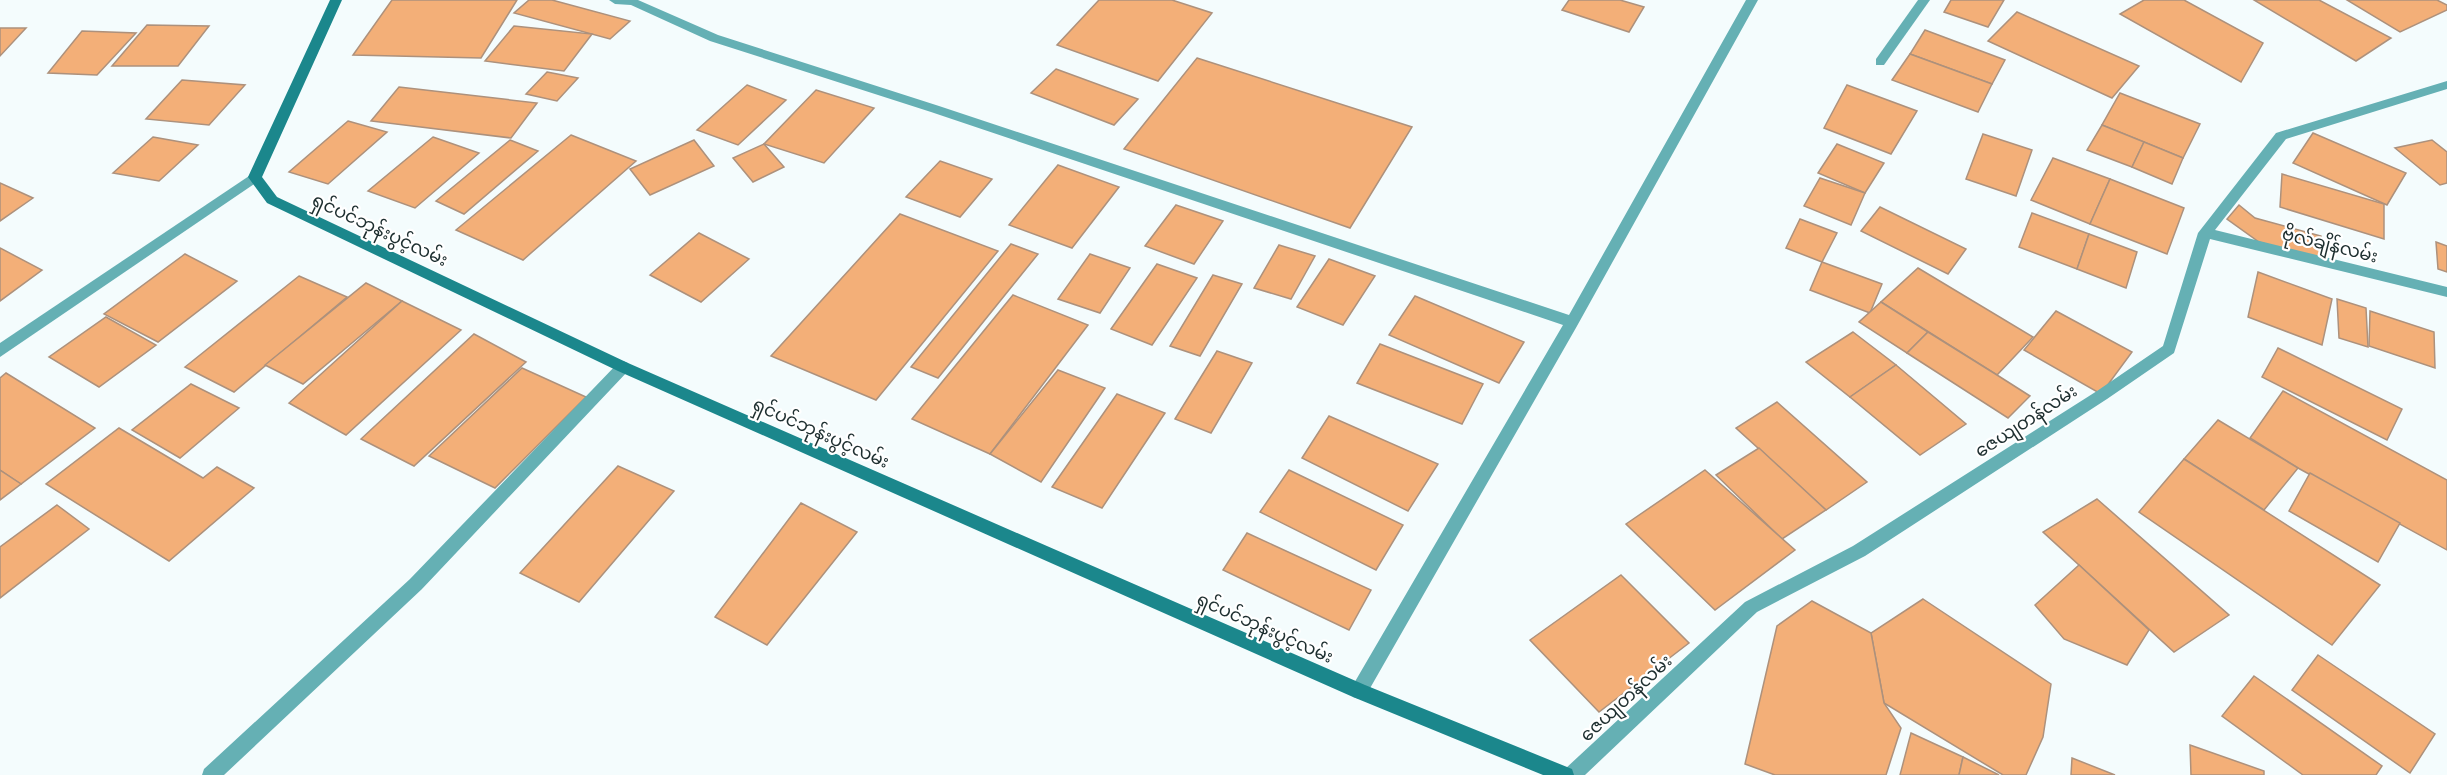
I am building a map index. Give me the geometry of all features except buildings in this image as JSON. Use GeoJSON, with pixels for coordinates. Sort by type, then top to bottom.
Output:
{"type":"FeatureCollection","features":[{"type":"Feature","properties":{"kind":"street"},"geometry":{"type":"LineString","coordinates":[[0,351],[255,177],[336,0]]}},
{"type":"Feature","properties":{"kind":"street"},"geometry":{"type":"LineString","coordinates":[[615,0],[635,1],[714,38],[935,109],[1572,322]]}},
{"type":"Feature","properties":{"kind":"street"},"geometry":{"type":"LineString","coordinates":[[1359,691],[1572,322],[1752,0]]}},
{"type":"Feature","properties":{"kind":"street"},"geometry":{"type":"LineString","coordinates":[[1880,62],[1924,0]]}},
{"type":"Feature","properties":{"kind":"street","name":"ဇေယျတန်လမ်း"},"geometry":{"type":"LineString","coordinates":[[1572,775],[1751,607],[1859,551],[2102,395],[2169,349],[2205,233],[2281,136],[2447,85]]}},
{"type":"Feature","properties":{"kind":"street","name":"ရှင်ပင်ဘုန်းပွင့်လမ်း"},"geometry":{"type":"LineString","coordinates":[[255,177],[272,200],[623,367],[1359,691],[1565,775]]}},
{"type":"Feature","properties":{"kind":"street","name":"ဗိုလ်ချိန်လမ်း"},"geometry":{"type":"LineString","coordinates":[[2205,233],[2447,292]]}},
{"type":"Feature","properties":{"kind":"street"},"geometry":{"type":"LineString","coordinates":[[211,775],[416,584],[623,367]]}}]}
